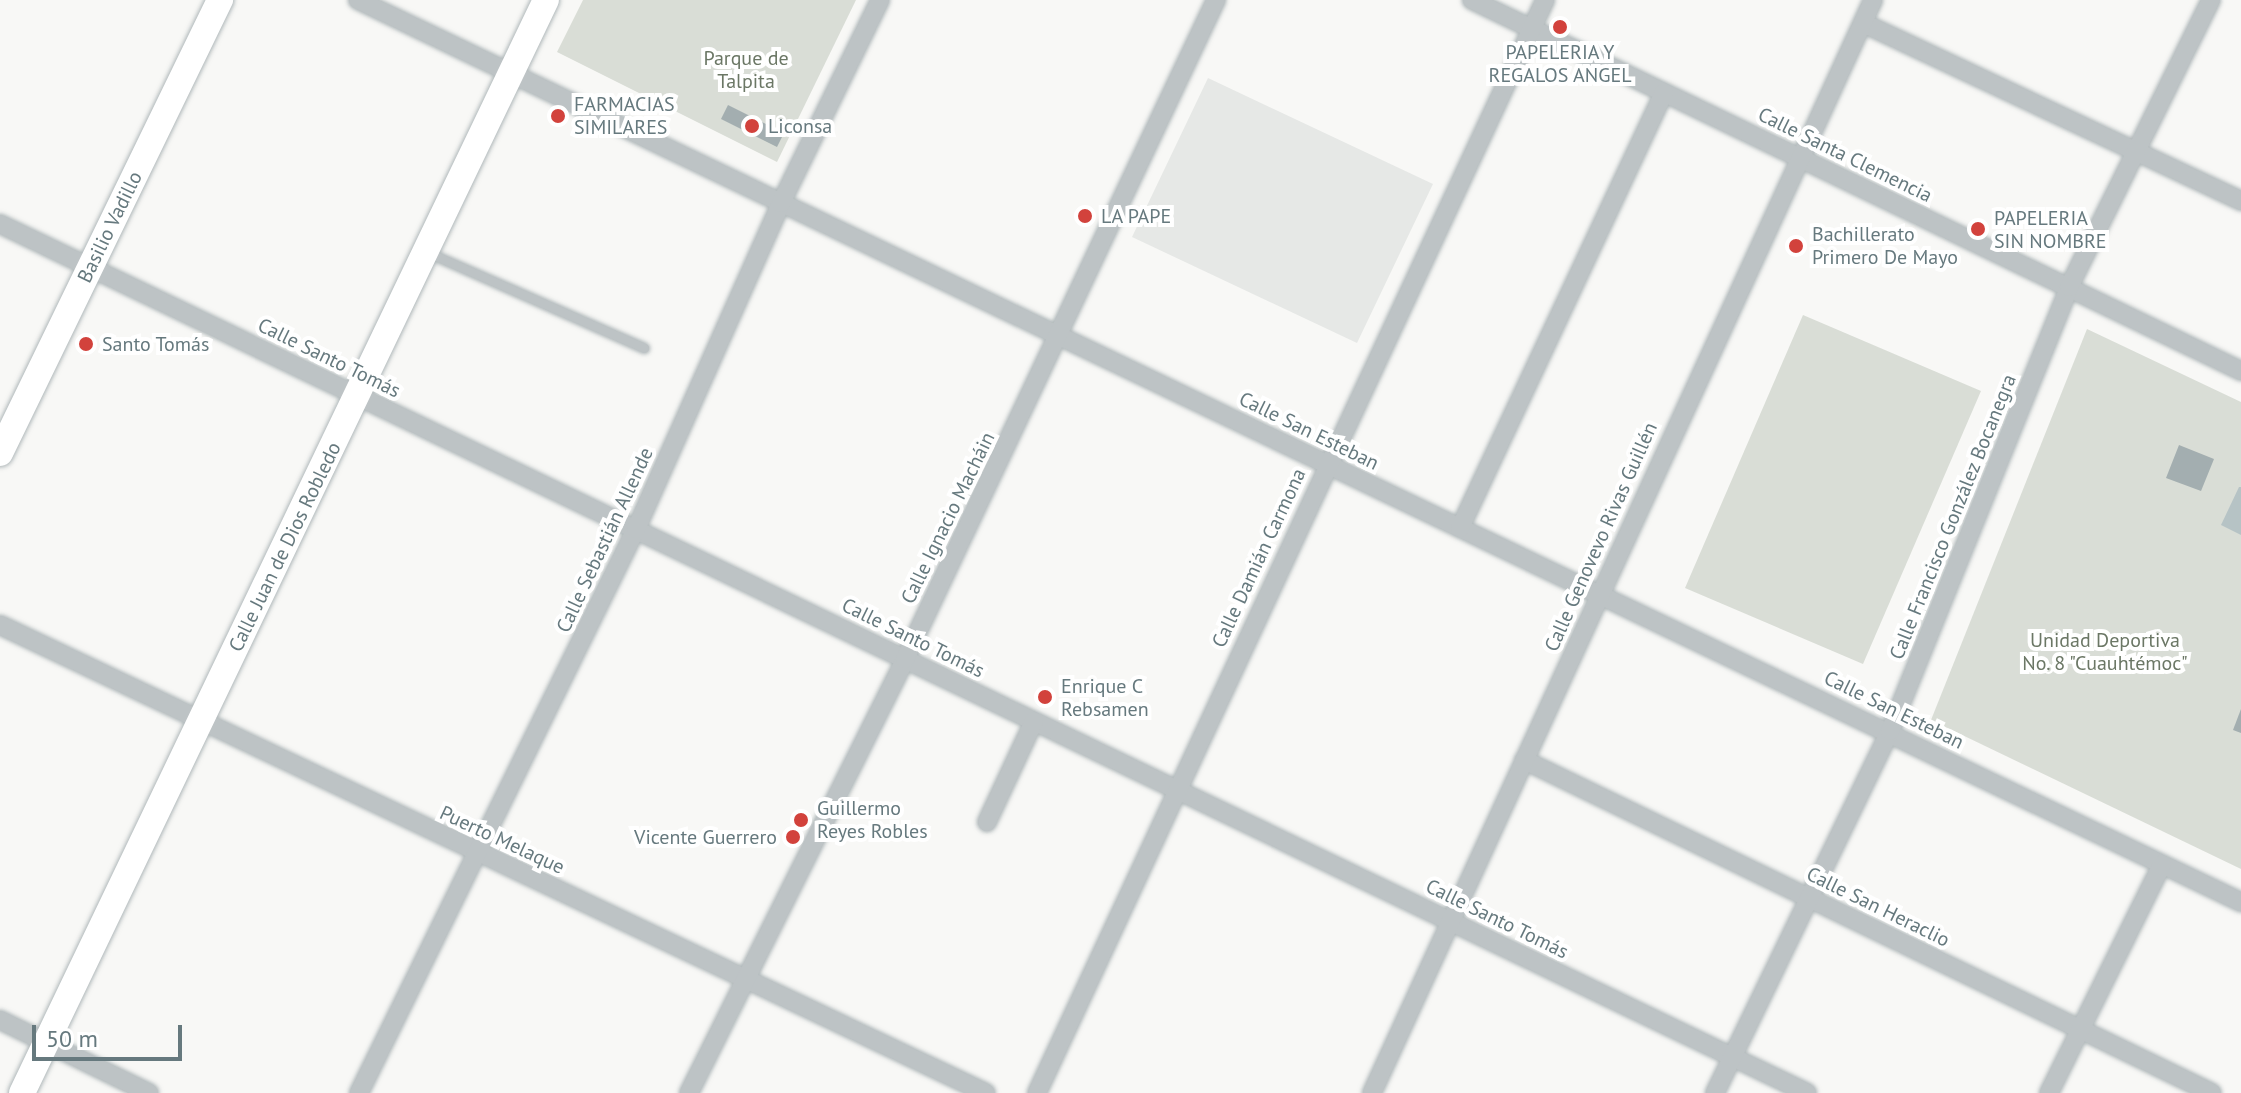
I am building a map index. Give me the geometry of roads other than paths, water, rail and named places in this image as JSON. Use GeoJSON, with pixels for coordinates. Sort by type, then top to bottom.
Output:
{"type":"FeatureCollection","features":[{"type":"Feature","properties":{"kind":"street","name":"Basilio Vadillo"},"geometry":{"type":"LineString","coordinates":[[0,453],[220,0]]}},
{"type":"Feature","properties":{"kind":"street","name":"Calle San Esteban"},"geometry":{"type":"LineString","coordinates":[[358,0],[1890,731],[2241,902]]}},
{"type":"Feature","properties":{"kind":"street","name":"Calle Juan de Dios Robledo"},"geometry":{"type":"LineString","coordinates":[[22,1093],[546,0]]}},
{"type":"Feature","properties":{"kind":"street","name":"Calle Sebastián Allende"},"geometry":{"type":"LineString","coordinates":[[359,1093],[636,529],[781,203],[880,0]]}},
{"type":"Feature","properties":{"kind":"street","name":"Calle Ignacio Macháin"},"geometry":{"type":"LineString","coordinates":[[689,1093],[905,659],[1216,0]]}},
{"type":"Feature","properties":{"kind":"street","name":"Calle Santa Clemencia"},"geometry":{"type":"LineString","coordinates":[[1472,0],[2241,371]]}},
{"type":"Feature","properties":{"kind":"street","name":"Calle Damián Carmona"},"geometry":{"type":"LineString","coordinates":[[1037,1093],[1545,0]]}},
{"type":"Feature","properties":{"kind":"street","name":"Calle Genovevo Rivas Guillén"},"geometry":{"type":"LineString","coordinates":[[1379,1091],[1451,922],[1599,594],[1873,0]]}},
{"type":"Feature","properties":{"kind":"street","name":"Calle Francisco González Bocanegra"},"geometry":{"type":"LineString","coordinates":[[1715,1093],[1890,731],[2069,287],[2211,0]]}},
{"type":"Feature","properties":{"kind":"street"},"geometry":{"type":"LineString","coordinates":[[1863,23],[2241,201]]}},
{"type":"Feature","properties":{"kind":"street"},"geometry":{"type":"LineString","coordinates":[[1460,528],[1664,92]]}},
{"type":"Feature","properties":{"kind":"street","name":"Calle Santo Tomás"},"geometry":{"type":"LineString","coordinates":[[0,224],[1807,1093]]}},
{"type":"Feature","properties":{"kind":"street","name":"Puerto Melaque"},"geometry":{"type":"LineString","coordinates":[[0,625],[986,1093]]}},
{"type":"Feature","properties":{"kind":"street"},"geometry":{"type":"LineString","coordinates":[[987,822],[1034,721]]}},
{"type":"Feature","properties":{"kind":"street","name":"Calle San Heraclio"},"geometry":{"type":"LineString","coordinates":[[1524,760],[2212,1093]]}},
{"type":"Feature","properties":{"kind":"street"},"geometry":{"type":"LineString","coordinates":[[2049,1093],[2162,864]]}},
{"type":"Feature","properties":{"kind":"street"},"geometry":{"type":"LineString","coordinates":[[0,1020],[149,1093]]}},
{"type":"Feature","properties":{"kind":"lane"},"geometry":{"type":"LineString","coordinates":[[426,251],[644,348]]}},
{"type":"Feature","properties":{"kind":"place","name":"PAPELERIA Y REGALOS ANGEL"},"geometry":{"type":"Point","coordinates":[1560,27]}},
{"type":"Feature","properties":{"kind":"place","name":"FARMACIAS SIMILARES"},"geometry":{"type":"Point","coordinates":[558,116]}},
{"type":"Feature","properties":{"kind":"place","name":"Liconsa"},"geometry":{"type":"Point","coordinates":[752,126]}},
{"type":"Feature","properties":{"kind":"place","name":"LA PAPE"},"geometry":{"type":"Point","coordinates":[1085,216]}},
{"type":"Feature","properties":{"kind":"place","name":"PAPELERIA SIN NOMBRE"},"geometry":{"type":"Point","coordinates":[1978,229]}},
{"type":"Feature","properties":{"kind":"place","name":"Bachillerato Primero De Mayo"},"geometry":{"type":"Point","coordinates":[1796,246]}},
{"type":"Feature","properties":{"kind":"place","name":"Santo Tomás"},"geometry":{"type":"Point","coordinates":[86,344]}},
{"type":"Feature","properties":{"kind":"place","name":"Enrique C Rebsamen"},"geometry":{"type":"Point","coordinates":[1045,697]}},
{"type":"Feature","properties":{"kind":"place","name":"Guillermo Reyes Robles"},"geometry":{"type":"Point","coordinates":[801,820]}},
{"type":"Feature","properties":{"kind":"place","name":"Vicente Guerrero"},"geometry":{"type":"Point","coordinates":[793,837]}},
{"type":"Feature","properties":{"kind":"park label","name":"Parque de Talpita"},"geometry":{"type":"Point","coordinates":[746,70]}},
{"type":"Feature","properties":{"kind":"park label","name":"Unidad Deportiva No. 8 \"Cuauhtémoc\""},"geometry":{"type":"Point","coordinates":[2105,652]}}]}
